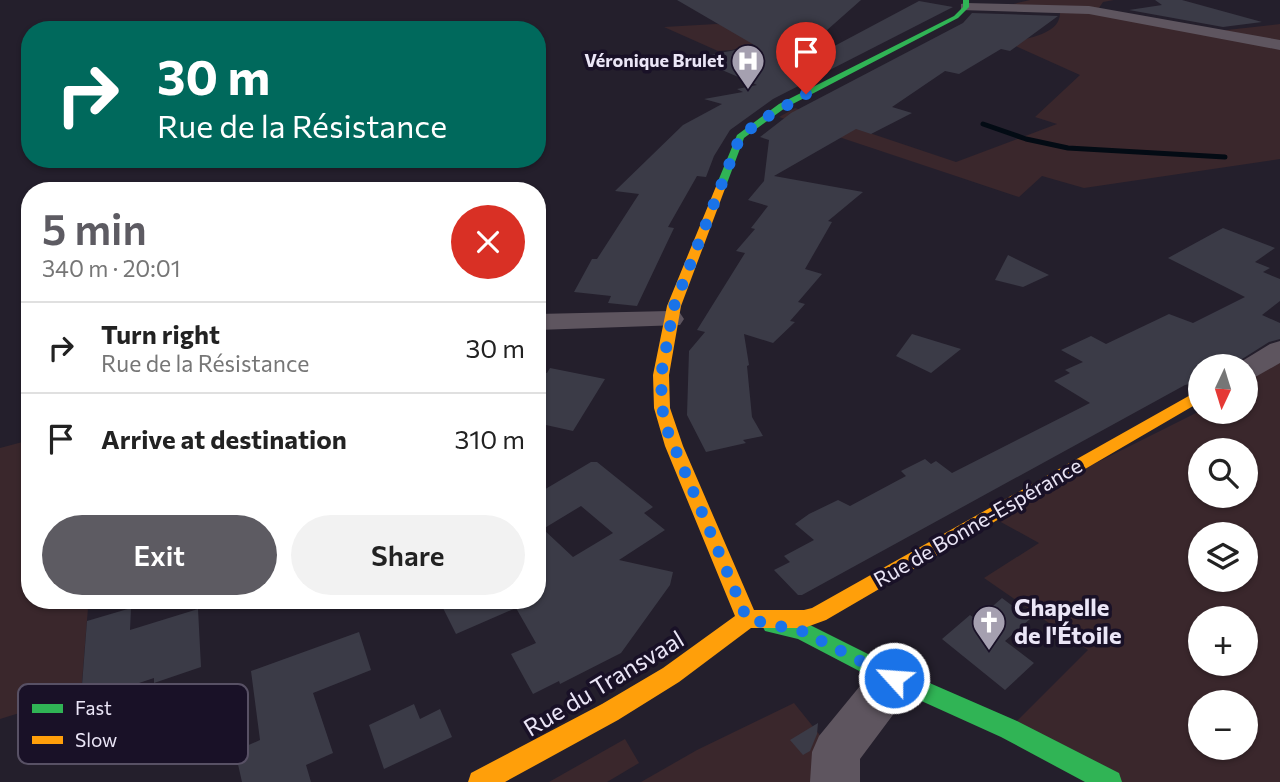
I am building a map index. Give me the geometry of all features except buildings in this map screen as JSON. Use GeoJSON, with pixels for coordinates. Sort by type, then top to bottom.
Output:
{"type":"FeatureCollection","features":[{"type":"Feature","properties":{"kind":"street"},"geometry":{"type":"LineString","coordinates":[[1110,782],[1009,729],[894,678],[802,631],[747,619],[674,446],[662,408],[661,375],[670,319],[740,137],[782,106],[956,17],[962,3],[1089,10],[1280,46]]}},
{"type":"Feature","properties":{"kind":"street"},"geometry":{"type":"LineString","coordinates":[[546,322],[670,319]]}},
{"type":"Feature","properties":{"kind":"street"},"geometry":{"type":"LineString","coordinates":[[1258,363],[1280,350]]}},
{"type":"Feature","properties":{"kind":"street","name":"Rue de Bonne-Espérance"},"geometry":{"type":"LineString","coordinates":[[747,619],[804,619],[819,614],[1188,403]]}},
{"type":"Feature","properties":{"kind":"street","name":"Rue du Transvaal"},"geometry":{"type":"LineString","coordinates":[[480,782],[661,681],[747,619]]}},
{"type":"Feature","properties":{"kind":"street"},"geometry":{"type":"LineString","coordinates":[[835,782],[836,752],[894,678]]}},
{"type":"Feature","properties":{"kind":"shaded area"},"geometry":{"type":"Polygon","coordinates":[[[1030,0],[1114,0],[1103,2],[1097,11],[1209,32],[1280,24],[1280,159],[1084,188],[1042,176],[1019,197],[779,117],[795,108],[956,162],[1057,124],[1035,117],[1080,75],[1009,43],[1048,31],[1059,20],[1060,13],[1005,6],[1030,0]]]}},
{"type":"Feature","properties":{"kind":"shaded area"},"geometry":{"type":"Polygon","coordinates":[[[716,24],[791,32],[732,50],[718,51],[664,27],[716,24]]]}},
{"type":"Feature","properties":{"kind":"shaded area"},"geometry":{"type":"Polygon","coordinates":[[[1280,350],[1280,782],[1110,782],[1009,729],[1088,650],[984,578],[1039,543],[990,516],[1188,417],[1188,424],[1258,424],[1258,363],[1280,350]]]}},
{"type":"Feature","properties":{"kind":"shaded area"},"geometry":{"type":"Polygon","coordinates":[[[21,442],[21,609],[88,609],[82,684],[18,684],[18,713],[0,719],[0,448],[21,442]]]}},
{"type":"Feature","properties":{"kind":"shaded area"},"geometry":{"type":"Polygon","coordinates":[[[794,703],[827,744],[820,782],[641,782],[697,750],[794,703]]]}},
{"type":"Feature","properties":{"kind":"shaded area"},"geometry":{"type":"Polygon","coordinates":[[[625,739],[639,763],[607,782],[549,782],[625,739]]]}},
{"type":"Feature","properties":{"kind":"waterway"},"geometry":{"type":"LineString","coordinates":[[983,124],[1026,139],[1068,148],[1225,157]]}},
{"type":"Feature","properties":{"kind":"traffic: fast"},"geometry":{"type":"LineString","coordinates":[[721,186],[740,137],[782,106],[956,17],[966,7],[966,0]]}},
{"type":"Feature","properties":{"kind":"traffic: fast"},"geometry":{"type":"LineString","coordinates":[[773,625],[802,631],[894,678],[1009,729],[1110,782]]}},
{"type":"Feature","properties":{"kind":"traffic: slow"},"geometry":{"type":"LineString","coordinates":[[721,186],[674,306],[661,375],[662,408],[674,446],[747,619]]}},
{"type":"Feature","properties":{"kind":"traffic: slow"},"geometry":{"type":"LineString","coordinates":[[747,619],[804,619],[819,614],[1188,403]]}},
{"type":"Feature","properties":{"kind":"traffic: slow"},"geometry":{"type":"LineString","coordinates":[[480,782],[610,712],[671,675],[747,619]]}},
{"type":"Feature","properties":{"kind":"place","name":"Véronique Brulet"},"geometry":{"type":"Point","coordinates":[748,91]}},
{"type":"Feature","properties":{"kind":"place","name":"Chapelle de l'Étoile"},"geometry":{"type":"Point","coordinates":[989,652]}},
{"type":"Feature","properties":{"kind":"route"},"geometry":{"type":"LineString","coordinates":[[806,94],[782,106],[740,137],[670,319],[661,375],[662,408],[668,432],[747,619],[802,631],[894,678]]}}]}
